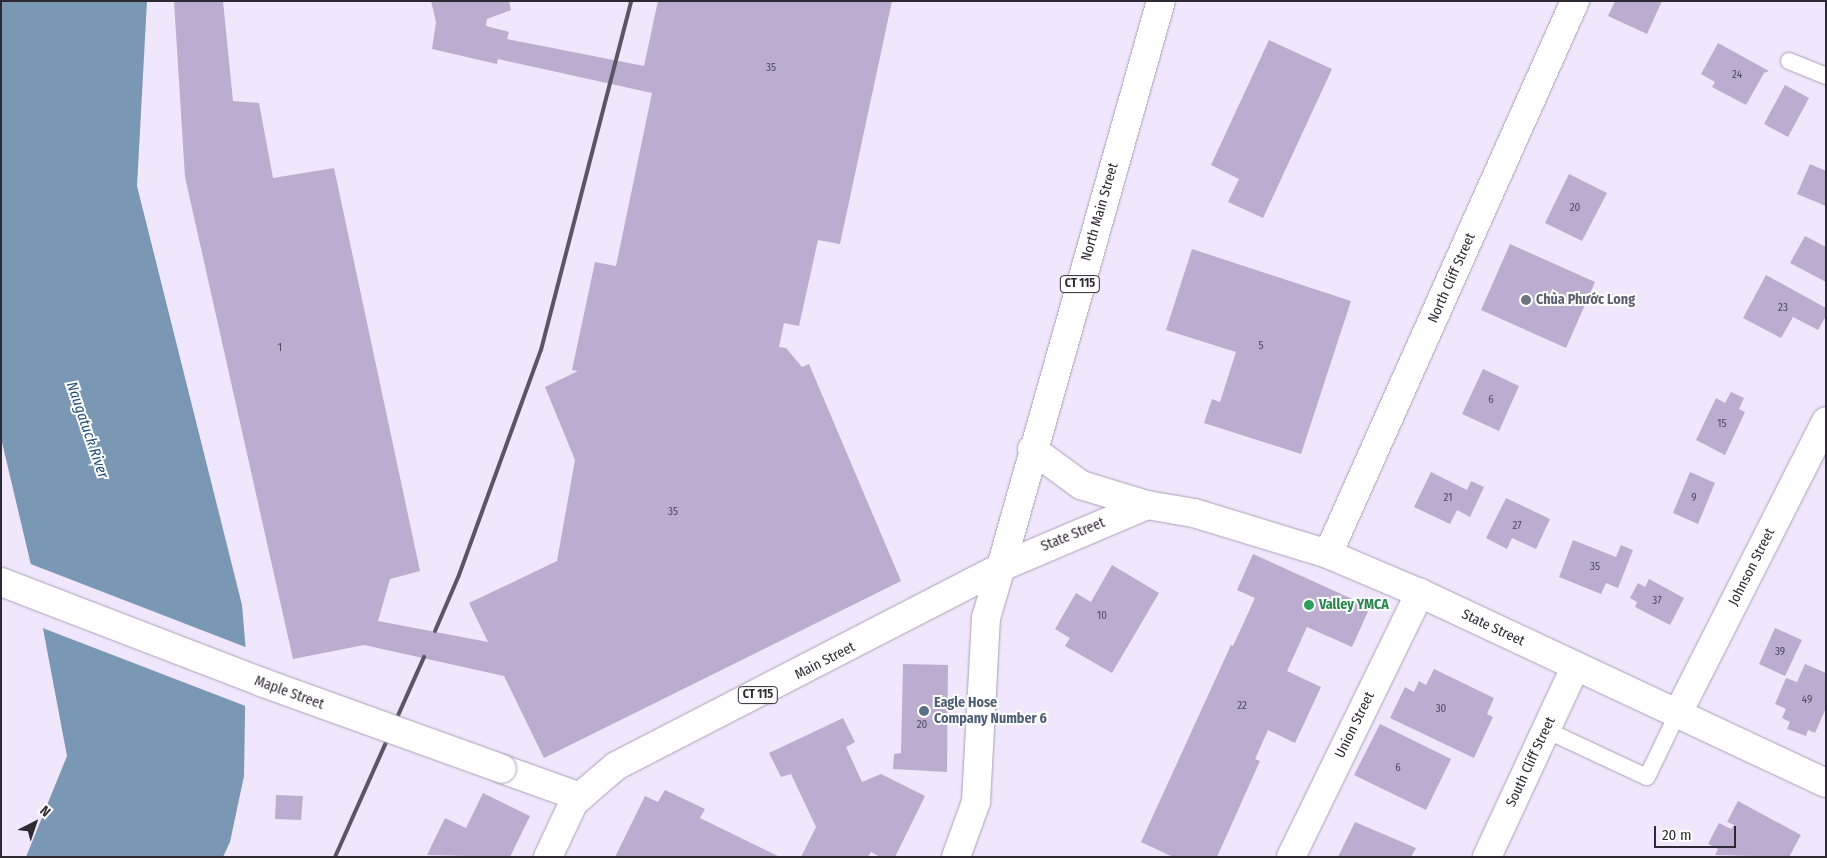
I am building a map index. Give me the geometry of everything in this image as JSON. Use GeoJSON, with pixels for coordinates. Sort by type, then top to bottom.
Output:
{"type":"FeatureCollection","features":[{"type":"Feature","properties":{"kind":"main road","name":"North Main Street"},"geometry":{"type":"LineString","coordinates":[[956,857],[976,802],[986,618],[1032,449],[1161,1]]}},
{"type":"Feature","properties":{"kind":"main road","name":"North Cliff Street"},"geometry":{"type":"LineString","coordinates":[[1328,554],[1575,1]]}},
{"type":"Feature","properties":{"kind":"main road","name":"Johnson Street"},"geometry":{"type":"LineString","coordinates":[[1678,713],[1826,421]]}},
{"type":"Feature","properties":{"kind":"main road","name":"State Street"},"geometry":{"type":"LineString","coordinates":[[1032,449],[1080,486],[1147,505],[1194,513],[1328,554],[1420,593],[1826,784]]}},
{"type":"Feature","properties":{"kind":"main road","name":"State Street"},"geometry":{"type":"LineString","coordinates":[[1000,568],[1147,505]]}},
{"type":"Feature","properties":{"kind":"main road","name":"Main Street"},"geometry":{"type":"LineString","coordinates":[[548,857],[574,802],[616,766],[1000,568]]}},
{"type":"Feature","properties":{"kind":"main road","name":"Maple Street"},"geometry":{"type":"LineString","coordinates":[[1,582],[261,682],[580,797]]}},
{"type":"Feature","properties":{"kind":"main road","name":"Union Street"},"geometry":{"type":"LineString","coordinates":[[1291,857],[1420,593]]}},
{"type":"Feature","properties":{"kind":"main road","name":"South Cliff Street"},"geometry":{"type":"LineString","coordinates":[[1487,857],[1575,667]]}},
{"type":"Feature","properties":{"kind":"lane"},"geometry":{"type":"LineString","coordinates":[[1789,61],[1826,76]]}},
{"type":"Feature","properties":{"kind":"lane"},"geometry":{"type":"LineString","coordinates":[[1546,730],[1647,777],[1678,713]]}},
{"type":"Feature","properties":{"kind":"water","name":"Naugatuck River"},"geometry":{"type":"Polygon","coordinates":[[[1,1],[147,1],[137,186],[242,605],[246,652],[244,776],[230,842],[223,857],[26,857],[67,756],[31,565],[1,438],[1,1]]]}},
{"type":"Feature","properties":{"kind":"pier"},"geometry":{"type":"Polygon","coordinates":[[[28,563],[248,648],[248,707],[40,627],[28,563]]]}},
{"type":"Feature","properties":{"kind":"building"},"geometry":{"type":"Polygon","coordinates":[[[174,1],[223,1],[233,101],[259,103],[273,178],[334,168],[420,571],[390,579],[378,621],[488,642],[469,603],[557,561],[575,460],[545,387],[578,371],[572,370],[595,262],[616,266],[652,93],[498,59],[497,64],[432,49],[436,22],[431,1],[509,1],[511,10],[487,19],[486,26],[509,32],[507,39],[644,66],[658,1],[892,1],[840,244],[818,240],[799,326],[784,323],[779,347],[786,348],[802,367],[809,364],[901,581],[544,758],[504,676],[364,645],[293,659],[185,177],[174,1]]]}},
{"type":"Feature","properties":{"kind":"building"},"geometry":{"type":"Polygon","coordinates":[[[1615,1],[1662,1],[1647,34],[1608,16],[1615,1]]]}},
{"type":"Feature","properties":{"kind":"building"},"geometry":{"type":"Polygon","coordinates":[[[1269,40],[1332,69],[1263,218],[1228,202],[1239,179],[1211,165],[1269,40]]]}},
{"type":"Feature","properties":{"kind":"building"},"geometry":{"type":"Polygon","coordinates":[[[1718,43],[1769,71],[1764,73],[1746,105],[1712,87],[1715,82],[1701,74],[1718,43]]]}},
{"type":"Feature","properties":{"kind":"building"},"geometry":{"type":"Polygon","coordinates":[[[1785,85],[1809,98],[1788,137],[1764,124],[1785,85]]]}},
{"type":"Feature","properties":{"kind":"building"},"geometry":{"type":"Polygon","coordinates":[[[1810,164],[1826,171],[1826,206],[1797,194],[1810,164]]]}},
{"type":"Feature","properties":{"kind":"building"},"geometry":{"type":"Polygon","coordinates":[[[1569,174],[1607,193],[1582,241],[1545,223],[1569,174]]]}},
{"type":"Feature","properties":{"kind":"building"},"geometry":{"type":"Polygon","coordinates":[[[1805,236],[1826,247],[1826,282],[1790,263],[1805,236]]]}},
{"type":"Feature","properties":{"kind":"building"},"geometry":{"type":"Polygon","coordinates":[[[1510,244],[1595,282],[1566,348],[1481,310],[1510,244]]]}},
{"type":"Feature","properties":{"kind":"building"},"geometry":{"type":"Polygon","coordinates":[[[1192,249],[1351,301],[1301,454],[1204,423],[1212,399],[1220,402],[1236,352],[1166,330],[1192,249]]]}},
{"type":"Feature","properties":{"kind":"building"},"geometry":{"type":"Polygon","coordinates":[[[1766,275],[1826,308],[1826,316],[1818,330],[1793,317],[1781,338],[1743,318],[1766,275]]]}},
{"type":"Feature","properties":{"kind":"building"},"geometry":{"type":"Polygon","coordinates":[[[1483,369],[1519,386],[1499,431],[1462,414],[1483,369]]]}},
{"type":"Feature","properties":{"kind":"building"},"geometry":{"type":"Polygon","coordinates":[[[1731,392],[1744,398],[1739,409],[1745,412],[1725,455],[1696,440],[1716,398],[1725,403],[1731,392]]]}},
{"type":"Feature","properties":{"kind":"building"},"geometry":{"type":"Polygon","coordinates":[[[1431,472],[1467,490],[1471,481],[1484,487],[1470,517],[1457,510],[1450,524],[1414,507],[1431,472]]]}},
{"type":"Feature","properties":{"kind":"building"},"geometry":{"type":"Polygon","coordinates":[[[1690,472],[1715,483],[1698,524],[1673,513],[1690,472]]]}},
{"type":"Feature","properties":{"kind":"building"},"geometry":{"type":"Polygon","coordinates":[[[1506,498],[1550,519],[1536,549],[1512,538],[1507,549],[1486,538],[1506,498]]]}},
{"type":"Feature","properties":{"kind":"building"},"geometry":{"type":"Polygon","coordinates":[[[1573,540],[1616,557],[1621,545],[1633,550],[1618,588],[1606,583],[1601,594],[1559,577],[1573,540]]]}},
{"type":"Feature","properties":{"kind":"building"},"geometry":{"type":"Polygon","coordinates":[[[1253,554],[1370,607],[1352,647],[1307,627],[1287,671],[1321,687],[1295,743],[1268,730],[1255,759],[1260,761],[1217,857],[1173,857],[1141,842],[1231,645],[1233,646],[1255,598],[1237,590],[1253,554]]]}},
{"type":"Feature","properties":{"kind":"building"},"geometry":{"type":"Polygon","coordinates":[[[1112,565],[1159,593],[1112,673],[1065,646],[1070,638],[1055,629],[1076,593],[1091,602],[1112,565]]]}},
{"type":"Feature","properties":{"kind":"building"},"geometry":{"type":"Polygon","coordinates":[[[1649,579],[1684,598],[1670,625],[1635,607],[1637,602],[1630,598],[1638,583],[1645,587],[1649,579]]]}},
{"type":"Feature","properties":{"kind":"building"},"geometry":{"type":"Polygon","coordinates":[[[1775,628],[1802,640],[1785,676],[1759,664],[1775,628]]]}},
{"type":"Feature","properties":{"kind":"building"},"geometry":{"type":"Polygon","coordinates":[[[903,664],[948,665],[947,772],[893,769],[894,754],[901,753],[903,664]]]}},
{"type":"Feature","properties":{"kind":"building"},"geometry":{"type":"Polygon","coordinates":[[[1805,664],[1826,673],[1826,708],[1815,733],[1808,730],[1806,736],[1787,729],[1790,722],[1782,718],[1786,709],[1775,704],[1786,678],[1797,682],[1805,664]]]}},
{"type":"Feature","properties":{"kind":"building"},"geometry":{"type":"Polygon","coordinates":[[[1434,669],[1494,698],[1487,714],[1493,717],[1474,758],[1390,718],[1405,687],[1414,692],[1419,681],[1426,685],[1434,669]]]}},
{"type":"Feature","properties":{"kind":"building"},"geometry":{"type":"Polygon","coordinates":[[[843,718],[855,742],[846,747],[862,782],[881,774],[925,796],[895,857],[880,857],[871,852],[868,857],[801,857],[816,827],[791,774],[781,777],[769,753],[843,718]]]}},
{"type":"Feature","properties":{"kind":"building"},"geometry":{"type":"Polygon","coordinates":[[[1380,724],[1451,759],[1426,810],[1354,775],[1380,724]]]}},
{"type":"Feature","properties":{"kind":"building"},"geometry":{"type":"Polygon","coordinates":[[[665,790],[705,809],[700,818],[780,857],[615,857],[645,796],[658,802],[665,790]]]}},
{"type":"Feature","properties":{"kind":"building"},"geometry":{"type":"Polygon","coordinates":[[[483,793],[530,816],[510,857],[427,855],[445,818],[466,828],[483,793]]]}},
{"type":"Feature","properties":{"kind":"building"},"geometry":{"type":"Polygon","coordinates":[[[276,795],[303,796],[301,820],[275,819],[276,795]]]}},
{"type":"Feature","properties":{"kind":"building"},"geometry":{"type":"Polygon","coordinates":[[[1738,801],[1801,835],[1789,857],[1715,855],[1718,849],[1708,844],[1719,823],[1731,829],[1734,825],[1727,822],[1738,801]]]}},
{"type":"Feature","properties":{"kind":"building"},"geometry":{"type":"Polygon","coordinates":[[[1355,822],[1416,848],[1411,857],[1338,857],[1355,822]]]}},
{"type":"Feature","properties":{"kind":"railway"},"geometry":{"type":"LineString","coordinates":[[435,631],[459,575],[541,350],[631,1]]}},
{"type":"Feature","properties":{"kind":"railway"},"geometry":{"type":"LineString","coordinates":[[335,857],[424,657]]}},
{"type":"Feature","properties":{"kind":"place","name":"Chùa Phước Long"},"geometry":{"type":"Point","coordinates":[1526,300]}},
{"type":"Feature","properties":{"kind":"place","name":"Valley YMCA"},"geometry":{"type":"Point","coordinates":[1309,605]}},
{"type":"Feature","properties":{"kind":"place","name":"Eagle Hose Company Number 6"},"geometry":{"type":"Point","coordinates":[924,711]}}]}
